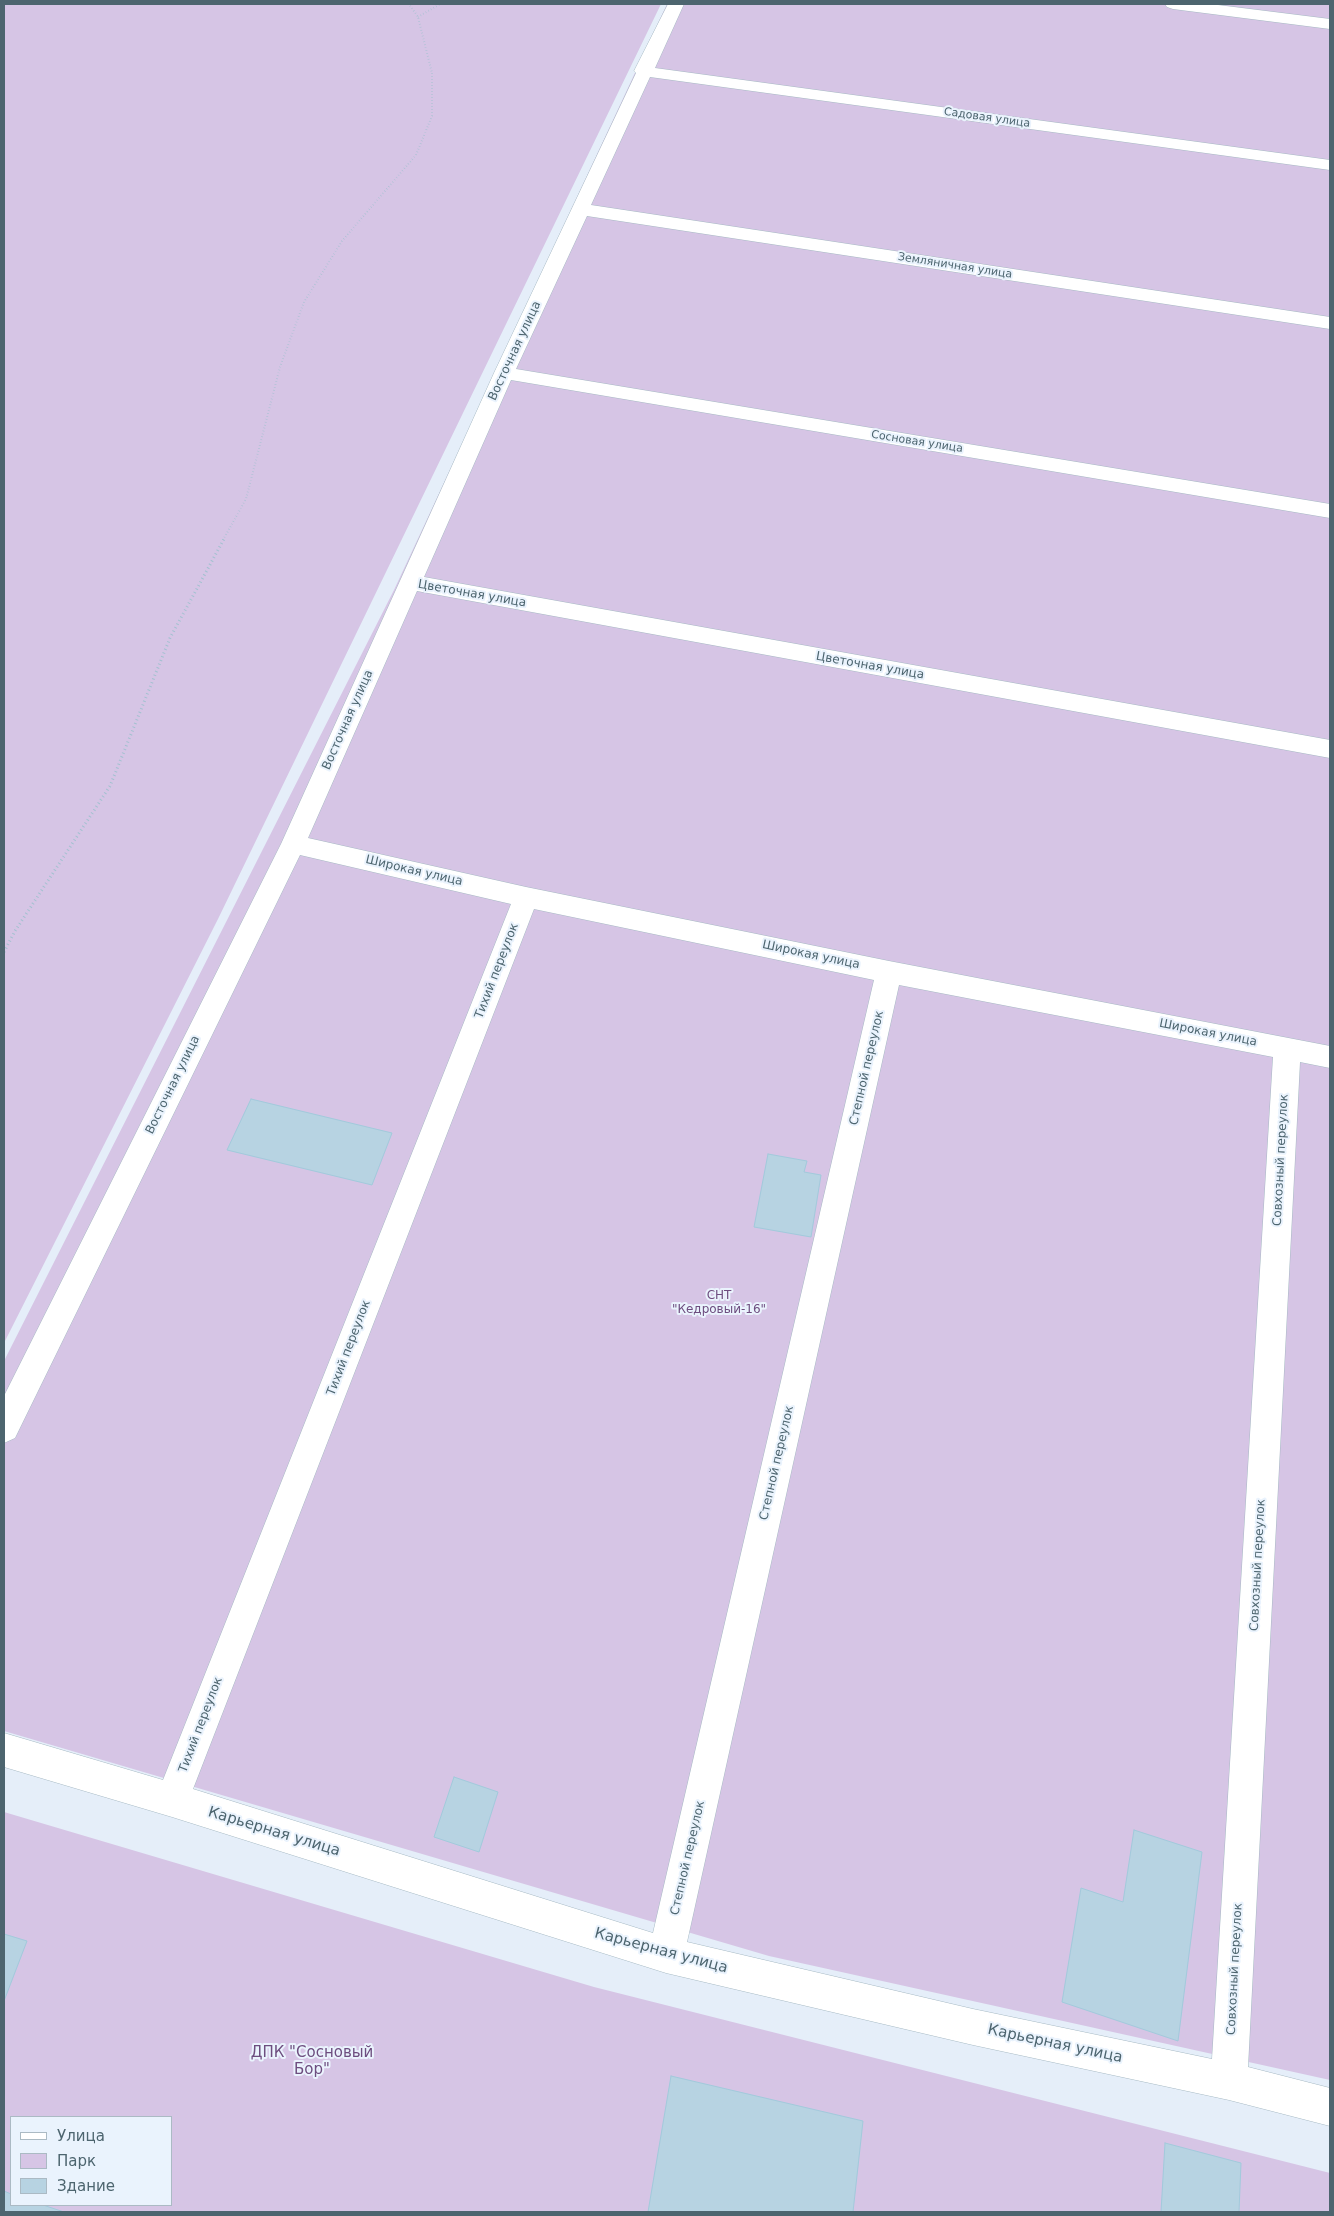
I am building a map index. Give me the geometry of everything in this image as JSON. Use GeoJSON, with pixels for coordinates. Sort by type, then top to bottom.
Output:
{"type":"FeatureCollection","features":[{"type":"Feature","properties":{"kind":"street","name":"Восточная улица"},"geometry":{"type":"LineString","coordinates":[[4,1428],[293,844],[504,374],[643,71],[676,4]]}},
{"type":"Feature","properties":{"kind":"street"},"geometry":{"type":"LineString","coordinates":[[1173,4],[1330,24]]}},
{"type":"Feature","properties":{"kind":"street","name":"Садовая улица"},"geometry":{"type":"LineString","coordinates":[[643,71],[1330,165]]}},
{"type":"Feature","properties":{"kind":"street","name":"Земляничная улица"},"geometry":{"type":"LineString","coordinates":[[580,209],[1330,323]]}},
{"type":"Feature","properties":{"kind":"street","name":"Сосновая улица"},"geometry":{"type":"LineString","coordinates":[[504,374],[1330,511]]}},
{"type":"Feature","properties":{"kind":"street","name":"Цветочная улица"},"geometry":{"type":"LineString","coordinates":[[410,582],[1330,749]]}},
{"type":"Feature","properties":{"kind":"street","name":"Широкая улица"},"geometry":{"type":"LineString","coordinates":[[293,844],[526,897],[889,972],[1330,1057]]}},
{"type":"Feature","properties":{"kind":"street","name":"Тихий переулок"},"geometry":{"type":"LineString","coordinates":[[172,1800],[526,897]]}},
{"type":"Feature","properties":{"kind":"street","name":"Степной переулок"},"geometry":{"type":"LineString","coordinates":[[666,1955],[889,972]]}},
{"type":"Feature","properties":{"kind":"street","name":"Совхозный переулок"},"geometry":{"type":"LineString","coordinates":[[1229,2081],[1287,1049]]}},
{"type":"Feature","properties":{"kind":"street","name":"Карьерная улица"},"geometry":{"type":"LineString","coordinates":[[4,1750],[172,1800],[666,1955],[973,2027],[1229,2081],[1330,2107]]}},
{"type":"Feature","properties":{"kind":"path"},"geometry":{"type":"LineString","coordinates":[[4,952],[15,931],[110,786],[170,638],[246,499],[280,367],[304,302],[342,241],[416,155],[432,116],[432,73],[418,17],[409,4]]}},
{"type":"Feature","properties":{"kind":"path"},"geometry":{"type":"LineString","coordinates":[[418,17],[440,4]]}},
{"type":"Feature","properties":{"kind":"green space"},"geometry":{"type":"Polygon","coordinates":[[[4,4],[661,4],[218,919],[4,1343],[4,4]]]}},
{"type":"Feature","properties":{"kind":"green space","name":"СНТ \"Кедровый-16\""},"geometry":{"type":"Polygon","coordinates":[[[667,4],[1330,4],[1330,2080],[769,1956],[4,1731],[4,1361],[394,590],[667,4]]]}},
{"type":"Feature","properties":{"kind":"green space","name":"ДПК \"Сосновый Бор\""},"geometry":{"type":"Polygon","coordinates":[[[4,1812],[594,1987],[1330,2173],[1330,2212],[4,2212],[4,1812]]]}},
{"type":"Feature","properties":{"kind":"building"},"geometry":{"type":"Polygon","coordinates":[[[251,1099],[392,1133],[372,1185],[227,1150],[251,1099]]]}},
{"type":"Feature","properties":{"kind":"building"},"geometry":{"type":"Polygon","coordinates":[[[768,1154],[807,1161],[804,1172],[821,1175],[811,1237],[754,1227],[768,1154]]]}},
{"type":"Feature","properties":{"kind":"building"},"geometry":{"type":"Polygon","coordinates":[[[454,1777],[498,1792],[479,1852],[434,1837],[454,1777]]]}},
{"type":"Feature","properties":{"kind":"building"},"geometry":{"type":"Polygon","coordinates":[[[1134,1830],[1202,1852],[1178,2041],[1062,2002],[1081,1888],[1123,1902],[1134,1830]]]}},
{"type":"Feature","properties":{"kind":"building"},"geometry":{"type":"Polygon","coordinates":[[[4,1934],[27,1941],[4,2001],[4,1934]]]}},
{"type":"Feature","properties":{"kind":"building"},"geometry":{"type":"Polygon","coordinates":[[[671,2076],[863,2121],[853,2212],[648,2212],[671,2076]]]}},
{"type":"Feature","properties":{"kind":"building"},"geometry":{"type":"Polygon","coordinates":[[[1165,2143],[1241,2163],[1239,2212],[1161,2212],[1165,2143]]]}},
{"type":"Feature","properties":{"kind":"building"},"geometry":{"type":"Polygon","coordinates":[[[4,2191],[10,2194],[10,2206],[46,2206],[64,2212],[4,2212],[4,2191]]]}}]}
